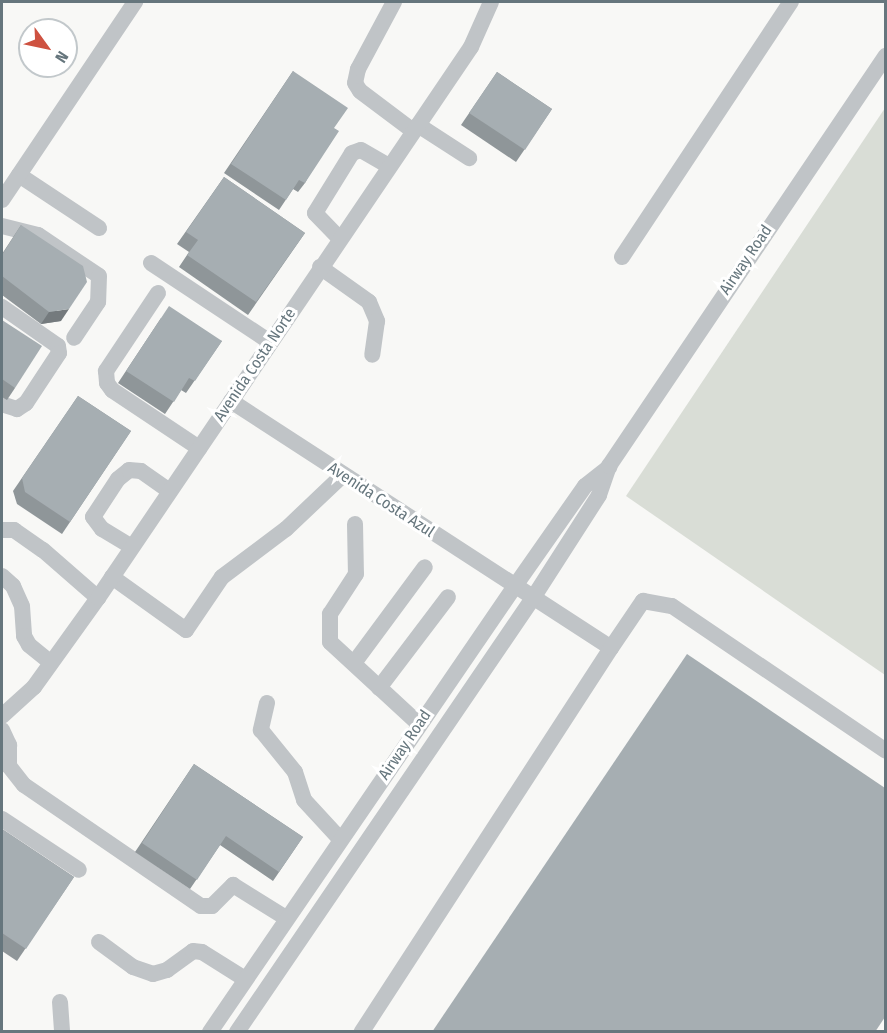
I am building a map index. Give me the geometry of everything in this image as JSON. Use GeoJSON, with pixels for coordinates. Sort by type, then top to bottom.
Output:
{"type":"FeatureCollection","features":[{"type":"Feature","properties":{"kind":"street"},"geometry":{"type":"LineString","coordinates":[[2,200],[135,2]]}},
{"type":"Feature","properties":{"kind":"street"},"geometry":{"type":"LineString","coordinates":[[394,2],[358,69],[355,83],[360,92],[415,128],[469,158]]}},
{"type":"Feature","properties":{"kind":"street","name":"Avenida Costa Norte"},"geometry":{"type":"LineString","coordinates":[[2,716],[34,687],[98,598],[471,47],[491,2]]}},
{"type":"Feature","properties":{"kind":"street"},"geometry":{"type":"LineString","coordinates":[[622,257],[791,2]]}},
{"type":"Feature","properties":{"kind":"street","name":"Airway Road"},"geometry":{"type":"LineString","coordinates":[[237,1032],[533,598],[599,495],[609,466],[885,56]]}},
{"type":"Feature","properties":{"kind":"street"},"geometry":{"type":"LineString","coordinates":[[340,238],[315,213],[352,153],[361,150],[389,166]]}},
{"type":"Feature","properties":{"kind":"street"},"geometry":{"type":"LineString","coordinates":[[19,175],[99,228]]}},
{"type":"Feature","properties":{"kind":"street"},"geometry":{"type":"LineString","coordinates":[[2,226],[38,235],[99,276],[98,302],[74,338]]}},
{"type":"Feature","properties":{"kind":"street"},"geometry":{"type":"LineString","coordinates":[[151,262],[270,342]]}},
{"type":"Feature","properties":{"kind":"street"},"geometry":{"type":"LineString","coordinates":[[320,267],[369,302],[377,321],[372,355]]}},
{"type":"Feature","properties":{"kind":"street"},"geometry":{"type":"LineString","coordinates":[[158,293],[106,371],[107,383],[199,448]]}},
{"type":"Feature","properties":{"kind":"street"},"geometry":{"type":"LineString","coordinates":[[2,308],[58,346],[59,353],[26,403],[17,409],[2,404]]}},
{"type":"Feature","properties":{"kind":"street","name":"Avenida Costa Azul"},"geometry":{"type":"LineString","coordinates":[[231,401],[611,648]]}},
{"type":"Feature","properties":{"kind":"street","name":"Airway Road"},"geometry":{"type":"LineString","coordinates":[[210,1032],[340,839],[585,486],[609,466]]}},
{"type":"Feature","properties":{"kind":"street"},"geometry":{"type":"LineString","coordinates":[[132,547],[102,529],[93,517],[118,479],[129,470],[141,471],[170,491]]}},
{"type":"Feature","properties":{"kind":"street"},"geometry":{"type":"LineString","coordinates":[[112,577],[186,630],[222,577],[286,529],[343,475]]}},
{"type":"Feature","properties":{"kind":"street"},"geometry":{"type":"LineString","coordinates":[[354,524],[356,574],[330,614],[330,642],[419,724]]}},
{"type":"Feature","properties":{"kind":"street"},"geometry":{"type":"LineString","coordinates":[[2,530],[14,530],[43,550],[98,598]]}},
{"type":"Feature","properties":{"kind":"street"},"geometry":{"type":"LineString","coordinates":[[354,663],[425,567]]}},
{"type":"Feature","properties":{"kind":"street"},"geometry":{"type":"LineString","coordinates":[[2,576],[13,586],[22,606],[24,636],[29,645],[51,663]]}},
{"type":"Feature","properties":{"kind":"street"},"geometry":{"type":"LineString","coordinates":[[379,688],[448,597]]}},
{"type":"Feature","properties":{"kind":"street"},"geometry":{"type":"LineString","coordinates":[[362,1032],[611,648],[644,601],[672,606],[885,751]]}},
{"type":"Feature","properties":{"kind":"street"},"geometry":{"type":"LineString","coordinates":[[267,703],[261,730],[296,772],[304,800],[340,839]]}},
{"type":"Feature","properties":{"kind":"street"},"geometry":{"type":"LineString","coordinates":[[2,730],[9,745],[9,765],[24,785],[201,906],[212,906],[233,885],[286,918]]}},
{"type":"Feature","properties":{"kind":"street"},"geometry":{"type":"LineString","coordinates":[[2,819],[79,870]]}},
{"type":"Feature","properties":{"kind":"street"},"geometry":{"type":"LineString","coordinates":[[99,942],[133,967],[153,974],[167,970],[194,951],[202,952],[245,979]]}},
{"type":"Feature","properties":{"kind":"street"},"geometry":{"type":"LineString","coordinates":[[60,1002],[62,1032]]}},
{"type":"Feature","properties":{"kind":"shaded area"},"geometry":{"type":"Polygon","coordinates":[[[885,108],[885,675],[626,496],[885,108]]]}},
{"type":"Feature","properties":{"kind":"building"},"geometry":{"type":"Polygon","coordinates":[[[293,71],[348,108],[334,128],[339,131],[305,183],[299,180],[286,200],[231,164],[293,71]]]}},
{"type":"Feature","properties":{"kind":"building"},"geometry":{"type":"Polygon","coordinates":[[[497,72],[552,109],[525,150],[469,113],[497,72]]]}},
{"type":"Feature","properties":{"kind":"building"},"geometry":{"type":"Polygon","coordinates":[[[224,177],[305,233],[256,302],[187,255],[198,240],[186,232],[224,177]]]}},
{"type":"Feature","properties":{"kind":"building"},"geometry":{"type":"Polygon","coordinates":[[[21,225],[83,266],[87,282],[69,309],[49,312],[2,276],[2,255],[21,225]]]}},
{"type":"Feature","properties":{"kind":"building"},"geometry":{"type":"Polygon","coordinates":[[[169,306],[222,341],[195,381],[189,378],[174,402],[126,371],[169,306]]]}},
{"type":"Feature","properties":{"kind":"building"},"geometry":{"type":"Polygon","coordinates":[[[2,320],[42,346],[15,388],[2,379],[2,320]]]}},
{"type":"Feature","properties":{"kind":"building"},"geometry":{"type":"Polygon","coordinates":[[[78,396],[131,431],[70,522],[25,492],[22,478],[78,396]]]}},
{"type":"Feature","properties":{"kind":"building"},"geometry":{"type":"Polygon","coordinates":[[[687,654],[885,788],[885,1017],[875,1032],[432,1032],[687,654]]]}},
{"type":"Feature","properties":{"kind":"building"},"geometry":{"type":"Polygon","coordinates":[[[194,764],[303,837],[279,872],[226,836],[197,880],[142,843],[194,764]]]}},
{"type":"Feature","properties":{"kind":"building"},"geometry":{"type":"Polygon","coordinates":[[[2,829],[74,877],[26,949],[2,933],[2,829]]]}}]}
